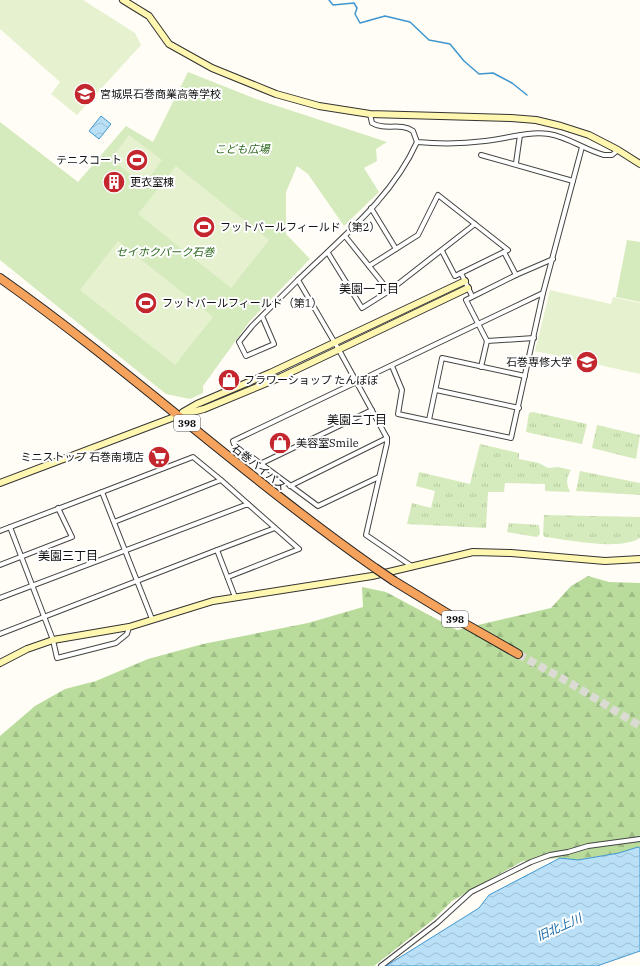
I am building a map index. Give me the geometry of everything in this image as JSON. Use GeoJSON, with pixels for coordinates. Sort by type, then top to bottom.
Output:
{"type":"FeatureCollection","features":[{"type":"Feature","properties":{"kind":"highway","name":"石巻バイパス"},"geometry":{"type":"LineString","coordinates":[[0,278],[65,325],[290,506],[375,568],[453,617],[518,654]]}},
{"type":"Feature","properties":{"kind":"street"},"geometry":{"type":"LineString","coordinates":[[123,0],[149,16],[169,44],[237,80],[299,101],[370,114],[536,120],[581,132],[618,150],[640,164]]}},
{"type":"Feature","properties":{"kind":"street"},"geometry":{"type":"LineString","coordinates":[[262,316],[274,344],[246,356],[240,342],[252,326],[262,316],[298,280],[328,253],[371,208],[395,181],[417,142],[414,131],[405,126],[377,126],[372,123],[370,114]]}},
{"type":"Feature","properties":{"kind":"street"},"geometry":{"type":"LineString","coordinates":[[417,142],[440,144],[485,141],[520,135],[551,134],[609,156],[618,150]]}},
{"type":"Feature","properties":{"kind":"street"},"geometry":{"type":"LineString","coordinates":[[516,164],[520,135]]}},
{"type":"Feature","properties":{"kind":"street"},"geometry":{"type":"LineString","coordinates":[[392,366],[402,390],[398,414],[511,438],[519,408],[543,293],[582,147]]}},
{"type":"Feature","properties":{"kind":"street"},"geometry":{"type":"LineString","coordinates":[[481,154],[573,181]]}},
{"type":"Feature","properties":{"kind":"street"},"geometry":{"type":"LineString","coordinates":[[369,266],[418,235],[438,195],[508,250],[455,276],[442,251]]}},
{"type":"Feature","properties":{"kind":"street"},"geometry":{"type":"LineString","coordinates":[[371,208],[396,249]]}},
{"type":"Feature","properties":{"kind":"street"},"geometry":{"type":"LineString","coordinates":[[328,253],[362,308],[389,291],[475,224]]}},
{"type":"Feature","properties":{"kind":"street"},"geometry":{"type":"LineString","coordinates":[[345,236],[389,291]]}},
{"type":"Feature","properties":{"kind":"street"},"geometry":{"type":"LineString","coordinates":[[504,252],[516,275]]}},
{"type":"Feature","properties":{"kind":"street"},"geometry":{"type":"LineString","coordinates":[[481,367],[487,341],[466,300],[516,275],[553,259]]}},
{"type":"Feature","properties":{"kind":"street"},"geometry":{"type":"LineString","coordinates":[[461,273],[472,296]]}},
{"type":"Feature","properties":{"kind":"street"},"geometry":{"type":"LineString","coordinates":[[298,280],[340,350],[387,438],[366,535],[413,567]]}},
{"type":"Feature","properties":{"kind":"street"},"geometry":{"type":"LineString","coordinates":[[177,416],[197,404],[270,373],[465,281]]}},
{"type":"Feature","properties":{"kind":"street"},"geometry":{"type":"LineString","coordinates":[[0,483],[177,416],[204,408],[340,350],[468,288]]}},
{"type":"Feature","properties":{"kind":"street"},"geometry":{"type":"LineString","coordinates":[[379,477],[318,506],[260,464],[234,444],[233,441],[543,293]]}},
{"type":"Feature","properties":{"kind":"street"},"geometry":{"type":"LineString","coordinates":[[487,341],[534,338]]}},
{"type":"Feature","properties":{"kind":"street"},"geometry":{"type":"LineString","coordinates":[[429,420],[442,358],[525,376]]}},
{"type":"Feature","properties":{"kind":"street"},"geometry":{"type":"LineString","coordinates":[[436,390],[519,408]]}},
{"type":"Feature","properties":{"kind":"street"},"geometry":{"type":"LineString","coordinates":[[260,464],[372,410]]}},
{"type":"Feature","properties":{"kind":"street"},"geometry":{"type":"LineString","coordinates":[[290,486],[387,438]]}},
{"type":"Feature","properties":{"kind":"street"},"geometry":{"type":"LineString","coordinates":[[0,531],[193,457],[299,549],[228,577]]}},
{"type":"Feature","properties":{"kind":"street"},"geometry":{"type":"LineString","coordinates":[[114,522],[221,480]]}},
{"type":"Feature","properties":{"kind":"street"},"geometry":{"type":"LineString","coordinates":[[102,492],[152,619]]}},
{"type":"Feature","properties":{"kind":"street"},"geometry":{"type":"LineString","coordinates":[[0,598],[248,504]]}},
{"type":"Feature","properties":{"kind":"street"},"geometry":{"type":"LineString","coordinates":[[0,565],[72,537],[58,508]]}},
{"type":"Feature","properties":{"kind":"street"},"geometry":{"type":"LineString","coordinates":[[10,527],[53,640],[57,658],[116,643],[127,634],[130,627]]}},
{"type":"Feature","properties":{"kind":"street"},"geometry":{"type":"LineString","coordinates":[[0,634],[275,528]]}},
{"type":"Feature","properties":{"kind":"street"},"geometry":{"type":"LineString","coordinates":[[217,550],[235,597]]}},
{"type":"Feature","properties":{"kind":"street"},"geometry":{"type":"LineString","coordinates":[[0,663],[27,649],[53,640],[130,627],[192,606],[235,597],[372,576],[413,567],[454,555],[473,552],[511,553],[605,562],[640,559]]}},
{"type":"Feature","properties":{"kind":"street"},"geometry":{"type":"LineString","coordinates":[[381,966],[437,923],[471,892],[531,862],[550,855],[568,852],[588,846],[640,839]]}},
{"type":"Feature","properties":{"kind":"green space"},"geometry":{"type":"Polygon","coordinates":[[[0,0],[83,0],[135,33],[141,45],[77,115],[51,94],[60,82],[0,29],[0,0]]]}},
{"type":"Feature","properties":{"kind":"green space","name":"セイホクパーク石巻"},"geometry":{"type":"Polygon","coordinates":[[[188,72],[256,99],[387,142],[376,149],[377,161],[364,168],[379,192],[344,226],[308,174],[297,166],[286,192],[286,234],[310,259],[250,321],[203,386],[203,393],[190,399],[166,394],[0,260],[0,122],[78,182],[126,126],[153,142],[188,72]]]}},
{"type":"Feature","properties":{"kind":"green space","name":"テニスコート"},"geometry":{"type":"Polygon","coordinates":[[[129,135],[162,160],[144,185],[111,159],[129,135]]]}},
{"type":"Feature","properties":{"kind":"green space","name":"フットバールフィールド（第2）"},"geometry":{"type":"Polygon","coordinates":[[[176,166],[269,240],[231,288],[138,214],[176,166]]]}},
{"type":"Feature","properties":{"kind":"green space"},"geometry":{"type":"Polygon","coordinates":[[[627,240],[640,242],[640,302],[616,297],[627,240]]]}},
{"type":"Feature","properties":{"kind":"green space","name":"フットバールフィールド（第1）"},"geometry":{"type":"Polygon","coordinates":[[[118,241],[213,317],[175,365],[80,290],[118,241]]]}},
{"type":"Feature","properties":{"kind":"green space"},"geometry":{"type":"Polygon","coordinates":[[[550,290],[611,304],[613,297],[640,303],[640,374],[535,351],[550,290]]]}},
{"type":"Feature","properties":{"kind":"green space"},"geometry":{"type":"Polygon","coordinates":[[[533,412],[587,424],[582,444],[526,432],[529,413],[533,412]]]}},
{"type":"Feature","properties":{"kind":"green space"},"geometry":{"type":"Polygon","coordinates":[[[597,425],[640,435],[636,459],[592,448],[597,425]]]}},
{"type":"Feature","properties":{"kind":"green space"},"geometry":{"type":"Polygon","coordinates":[[[480,444],[519,453],[519,459],[539,463],[548,468],[558,467],[571,470],[567,481],[570,492],[545,491],[545,484],[505,483],[504,492],[488,492],[486,528],[407,524],[412,503],[431,508],[435,491],[416,486],[419,472],[470,484],[480,444]]]}},
{"type":"Feature","properties":{"kind":"green space"},"geometry":{"type":"Polygon","coordinates":[[[580,471],[640,483],[640,495],[576,491],[580,471]]]}},
{"type":"Feature","properties":{"kind":"green space"},"geometry":{"type":"Polygon","coordinates":[[[544,515],[640,517],[640,538],[631,542],[620,544],[594,544],[545,537],[543,535],[544,515]]]}},
{"type":"Feature","properties":{"kind":"green space"},"geometry":{"type":"Polygon","coordinates":[[[509,523],[539,525],[540,534],[537,537],[507,532],[509,523]]]}},
{"type":"Feature","properties":{"kind":"green space"},"geometry":{"type":"Polygon","coordinates":[[[588,576],[609,582],[640,583],[640,848],[638,847],[619,853],[578,860],[560,858],[523,861],[452,901],[434,919],[374,966],[0,966],[0,736],[35,706],[65,689],[96,681],[148,659],[203,644],[308,623],[363,607],[362,587],[386,592],[457,630],[551,608],[571,586],[588,576]]]}},
{"type":"Feature","properties":{"kind":"water"},"geometry":{"type":"Polygon","coordinates":[[[101,116],[111,124],[99,139],[89,131],[101,116]]]}},
{"type":"Feature","properties":{"kind":"water","name":"旧北上川"},"geometry":{"type":"Polygon","coordinates":[[[638,847],[640,848],[640,951],[597,966],[386,966],[479,908],[489,895],[560,858],[578,860],[619,853],[638,847]]]}},
{"type":"Feature","properties":{"kind":"waterway"},"geometry":{"type":"LineString","coordinates":[[329,0],[333,5],[354,3],[357,8],[355,14],[360,23],[385,16],[410,22],[429,40],[450,44],[464,61],[479,74],[493,73],[512,83],[527,95]]}},
{"type":"Feature","properties":{"kind":"tunnel"},"geometry":{"type":"LineString","coordinates":[[518,654],[572,684],[640,726]]}},
{"type":"Feature","properties":{"kind":"place","name":"宮城県石巻商業高等学校"},"geometry":{"type":"Point","coordinates":[85,94]}},
{"type":"Feature","properties":{"kind":"place","name":"テニスコート"},"geometry":{"type":"Point","coordinates":[137,160]}},
{"type":"Feature","properties":{"kind":"place","name":"更衣室棟"},"geometry":{"type":"Point","coordinates":[114,182]}},
{"type":"Feature","properties":{"kind":"place","name":"フットバールフィールド（第2）"},"geometry":{"type":"Point","coordinates":[204,227]}},
{"type":"Feature","properties":{"kind":"place","name":"フットバールフィールド（第1）"},"geometry":{"type":"Point","coordinates":[146,303]}},
{"type":"Feature","properties":{"kind":"place","name":"石巻専修大学"},"geometry":{"type":"Point","coordinates":[587,362]}},
{"type":"Feature","properties":{"kind":"place","name":"フラワーショップ たんぽぽ"},"geometry":{"type":"Point","coordinates":[229,380]}},
{"type":"Feature","properties":{"kind":"place","name":"美容室Smile"},"geometry":{"type":"Point","coordinates":[280,443]}},
{"type":"Feature","properties":{"kind":"place","name":"ミニストップ 石巻南境店"},"geometry":{"type":"Point","coordinates":[159,457]}},
{"type":"Feature","properties":{"kind":"district","name":"美園一丁目"},"geometry":{"type":"Point","coordinates":[369,288]}},
{"type":"Feature","properties":{"kind":"district","name":"美園二丁目"},"geometry":{"type":"Point","coordinates":[357,419]}},
{"type":"Feature","properties":{"kind":"district","name":"美園三丁目"},"geometry":{"type":"Point","coordinates":[68,555]}},
{"type":"Feature","properties":{"kind":"park label","name":"こども広場"},"geometry":{"type":"Point","coordinates":[242,149]}}]}
